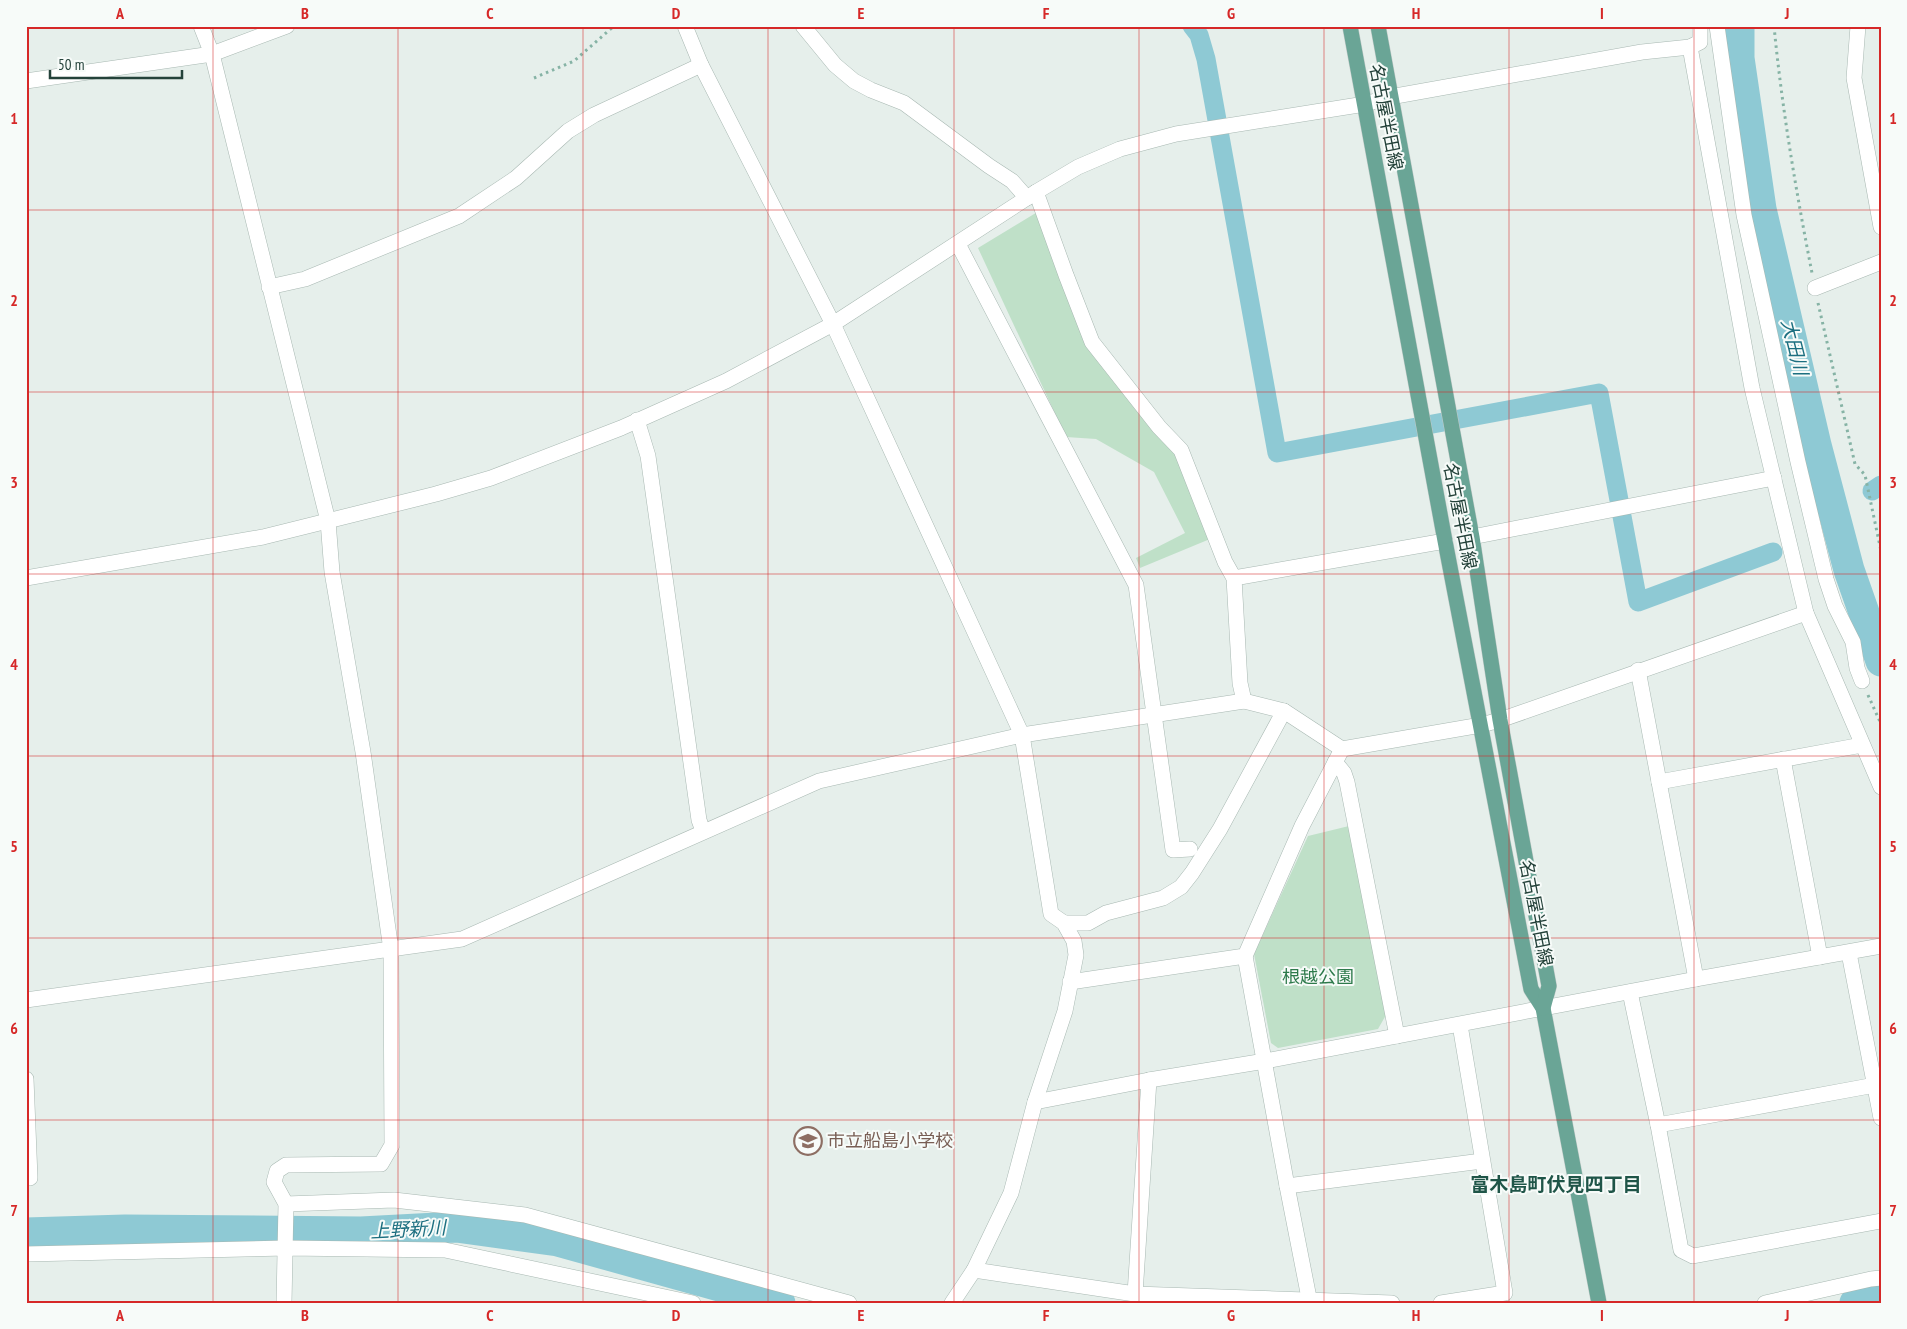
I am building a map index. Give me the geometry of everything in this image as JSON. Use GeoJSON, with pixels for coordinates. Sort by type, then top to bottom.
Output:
{"type":"FeatureCollection","features":[{"type":"Feature","properties":{"kind":"main road","name":"名古屋半田線"},"geometry":{"type":"LineString","coordinates":[[1350,26],[1445,541],[1531,989],[1544,1008]]}},
{"type":"Feature","properties":{"kind":"main road","name":"名古屋半田線"},"geometry":{"type":"LineString","coordinates":[[1378,26],[1472,537],[1500,720],[1549,986],[1544,1008],[1599,1303]]}},
{"type":"Feature","properties":{"kind":"street"},"geometry":{"type":"LineString","coordinates":[[202,26],[212,54],[328,521],[332,572],[363,752],[391,950],[392,1146],[381,1164],[286,1165],[277,1172],[274,1182],[286,1209],[284,1303]]}},
{"type":"Feature","properties":{"kind":"street"},"geometry":{"type":"LineString","coordinates":[[28,77],[212,54],[287,26]]}},
{"type":"Feature","properties":{"kind":"street"},"geometry":{"type":"LineString","coordinates":[[684,26],[701,65],[833,324],[1022,735],[1051,914],[1064,923],[1074,941],[1076,955],[1065,1011],[1035,1102],[1011,1193],[974,1270],[952,1303]]}},
{"type":"Feature","properties":{"kind":"street"},"geometry":{"type":"LineString","coordinates":[[803,26],[835,65],[854,81],[904,103],[989,166],[1032,195],[1092,342],[1158,427],[1181,450],[1225,562],[1234,578],[1240,683],[1244,701]]}},
{"type":"Feature","properties":{"kind":"street"},"geometry":{"type":"LineString","coordinates":[[26,578],[263,537],[436,494],[490,478],[637,420],[726,381],[833,324],[1078,167],[1120,149],[1176,134],[1365,104],[1390,97],[1642,52],[1690,47],[1700,42],[1700,26]]}},
{"type":"Feature","properties":{"kind":"street"},"geometry":{"type":"LineString","coordinates":[[1717,26],[1744,215],[1798,462],[1826,579],[1835,606],[1853,642],[1857,668],[1862,681]]}},
{"type":"Feature","properties":{"kind":"street"},"geometry":{"type":"LineString","coordinates":[[1858,26],[1854,78],[1881,227]]}},
{"type":"Feature","properties":{"kind":"street"},"geometry":{"type":"LineString","coordinates":[[1690,47],[1752,388],[1806,613],[1881,787]]}},
{"type":"Feature","properties":{"kind":"street"},"geometry":{"type":"LineString","coordinates":[[269,287],[306,279],[459,216],[516,178],[568,131],[588,119],[701,65]]}},
{"type":"Feature","properties":{"kind":"street"},"geometry":{"type":"LineString","coordinates":[[958,244],[1136,586],[1173,850],[1190,848]]}},
{"type":"Feature","properties":{"kind":"street"},"geometry":{"type":"LineString","coordinates":[[1815,288],[1881,262]]}},
{"type":"Feature","properties":{"kind":"street"},"geometry":{"type":"LineString","coordinates":[[637,420],[648,456],[699,820],[703,831]]}},
{"type":"Feature","properties":{"kind":"street"},"geometry":{"type":"LineString","coordinates":[[1472,537],[1774,478]]}},
{"type":"Feature","properties":{"kind":"street"},"geometry":{"type":"LineString","coordinates":[[1234,578],[1445,541]]}},
{"type":"Feature","properties":{"kind":"street"},"geometry":{"type":"LineString","coordinates":[[1338,756],[1481,726],[1806,613]]}},
{"type":"Feature","properties":{"kind":"street"},"geometry":{"type":"LineString","coordinates":[[1638,670],[1696,979]]}},
{"type":"Feature","properties":{"kind":"street"},"geometry":{"type":"LineString","coordinates":[[26,1000],[462,939],[819,781],[1022,735],[1244,701],[1284,710],[1338,756],[1347,782],[1397,1036]]}},
{"type":"Feature","properties":{"kind":"street"},"geometry":{"type":"LineString","coordinates":[[1064,923],[1088,923],[1106,913],[1163,898],[1181,887],[1220,829],[1284,710]]}},
{"type":"Feature","properties":{"kind":"street"},"geometry":{"type":"LineString","coordinates":[[1659,782],[1862,744]]}},
{"type":"Feature","properties":{"kind":"street"},"geometry":{"type":"LineString","coordinates":[[1310,1301],[1286,1186],[1245,956],[1302,826],[1338,756]]}},
{"type":"Feature","properties":{"kind":"street"},"geometry":{"type":"LineString","coordinates":[[1783,759],[1820,957]]}},
{"type":"Feature","properties":{"kind":"street"},"geometry":{"type":"LineString","coordinates":[[1035,1102],[1881,946]]}},
{"type":"Feature","properties":{"kind":"street"},"geometry":{"type":"LineString","coordinates":[[1849,953],[1881,1118]]}},
{"type":"Feature","properties":{"kind":"street"},"geometry":{"type":"LineString","coordinates":[[1070,982],[1245,956]]}},
{"type":"Feature","properties":{"kind":"street"},"geometry":{"type":"LineString","coordinates":[[1630,992],[1658,1125],[1681,1250],[1693,1256],[1881,1221]]}},
{"type":"Feature","properties":{"kind":"street"},"geometry":{"type":"LineString","coordinates":[[1441,1303],[1505,1293],[1460,1025]]}},
{"type":"Feature","properties":{"kind":"street"},"geometry":{"type":"LineString","coordinates":[[26,1080],[30,1178]]}},
{"type":"Feature","properties":{"kind":"street"},"geometry":{"type":"LineString","coordinates":[[1135,1294],[1149,1080]]}},
{"type":"Feature","properties":{"kind":"street"},"geometry":{"type":"LineString","coordinates":[[1658,1125],[1875,1085]]}},
{"type":"Feature","properties":{"kind":"street"},"geometry":{"type":"LineString","coordinates":[[1286,1186],[1482,1161]]}},
{"type":"Feature","properties":{"kind":"street"},"geometry":{"type":"LineString","coordinates":[[286,1209],[394,1200],[525,1214],[849,1303]]}},
{"type":"Feature","properties":{"kind":"street"},"geometry":{"type":"LineString","coordinates":[[26,1254],[286,1248],[445,1250],[693,1303]]}},
{"type":"Feature","properties":{"kind":"street"},"geometry":{"type":"LineString","coordinates":[[974,1270],[1135,1294],[1392,1303]]}},
{"type":"Feature","properties":{"kind":"street"},"geometry":{"type":"LineString","coordinates":[[1765,1303],[1881,1278]]}},
{"type":"Feature","properties":{"kind":"path"},"geometry":{"type":"LineString","coordinates":[[534,78],[574,61],[614,26]]}},
{"type":"Feature","properties":{"kind":"path"},"geometry":{"type":"LineString","coordinates":[[1862,681],[1881,724]]}},
{"type":"Feature","properties":{"kind":"green space"},"geometry":{"type":"Polygon","coordinates":[[[1039,211],[1088,344],[1177,457],[1210,539],[1140,568],[1136,558],[1185,533],[1154,472],[1096,439],[1066,437],[978,248],[1039,211]]]}},
{"type":"Feature","properties":{"kind":"green space","name":"根越公園"},"geometry":{"type":"Polygon","coordinates":[[[1349,826],[1386,1015],[1378,1029],[1278,1048],[1271,1043],[1254,954],[1308,836],[1349,826]]]}},
{"type":"Feature","properties":{"kind":"waterway"},"geometry":{"type":"LineString","coordinates":[[1192,26],[1199,35],[1206,59],[1277,453],[1599,393],[1638,602],[1773,552]]}},
{"type":"Feature","properties":{"kind":"waterway","name":"大田川"},"geometry":{"type":"LineString","coordinates":[[1739,26],[1739,58],[1761,209],[1816,445],[1849,570],[1881,661]]}},
{"type":"Feature","properties":{"kind":"waterway"},"geometry":{"type":"LineString","coordinates":[[1872,491],[1881,485]]}},
{"type":"Feature","properties":{"kind":"waterway","name":"上野新川"},"geometry":{"type":"LineString","coordinates":[[26,1233],[125,1230],[361,1232],[456,1227],[558,1241],[780,1303]]}},
{"type":"Feature","properties":{"kind":"waterway","name":"上野新川"},"geometry":{"type":"LineString","coordinates":[[1855,1303],[1881,1300]]}},
{"type":"Feature","properties":{"kind":"place","name":"市立船島小学校"},"geometry":{"type":"Point","coordinates":[808,1141]}},
{"type":"Feature","properties":{"kind":"district","name":"富木島町伏見四丁目"},"geometry":{"type":"Point","coordinates":[1556,1184]}}]}
